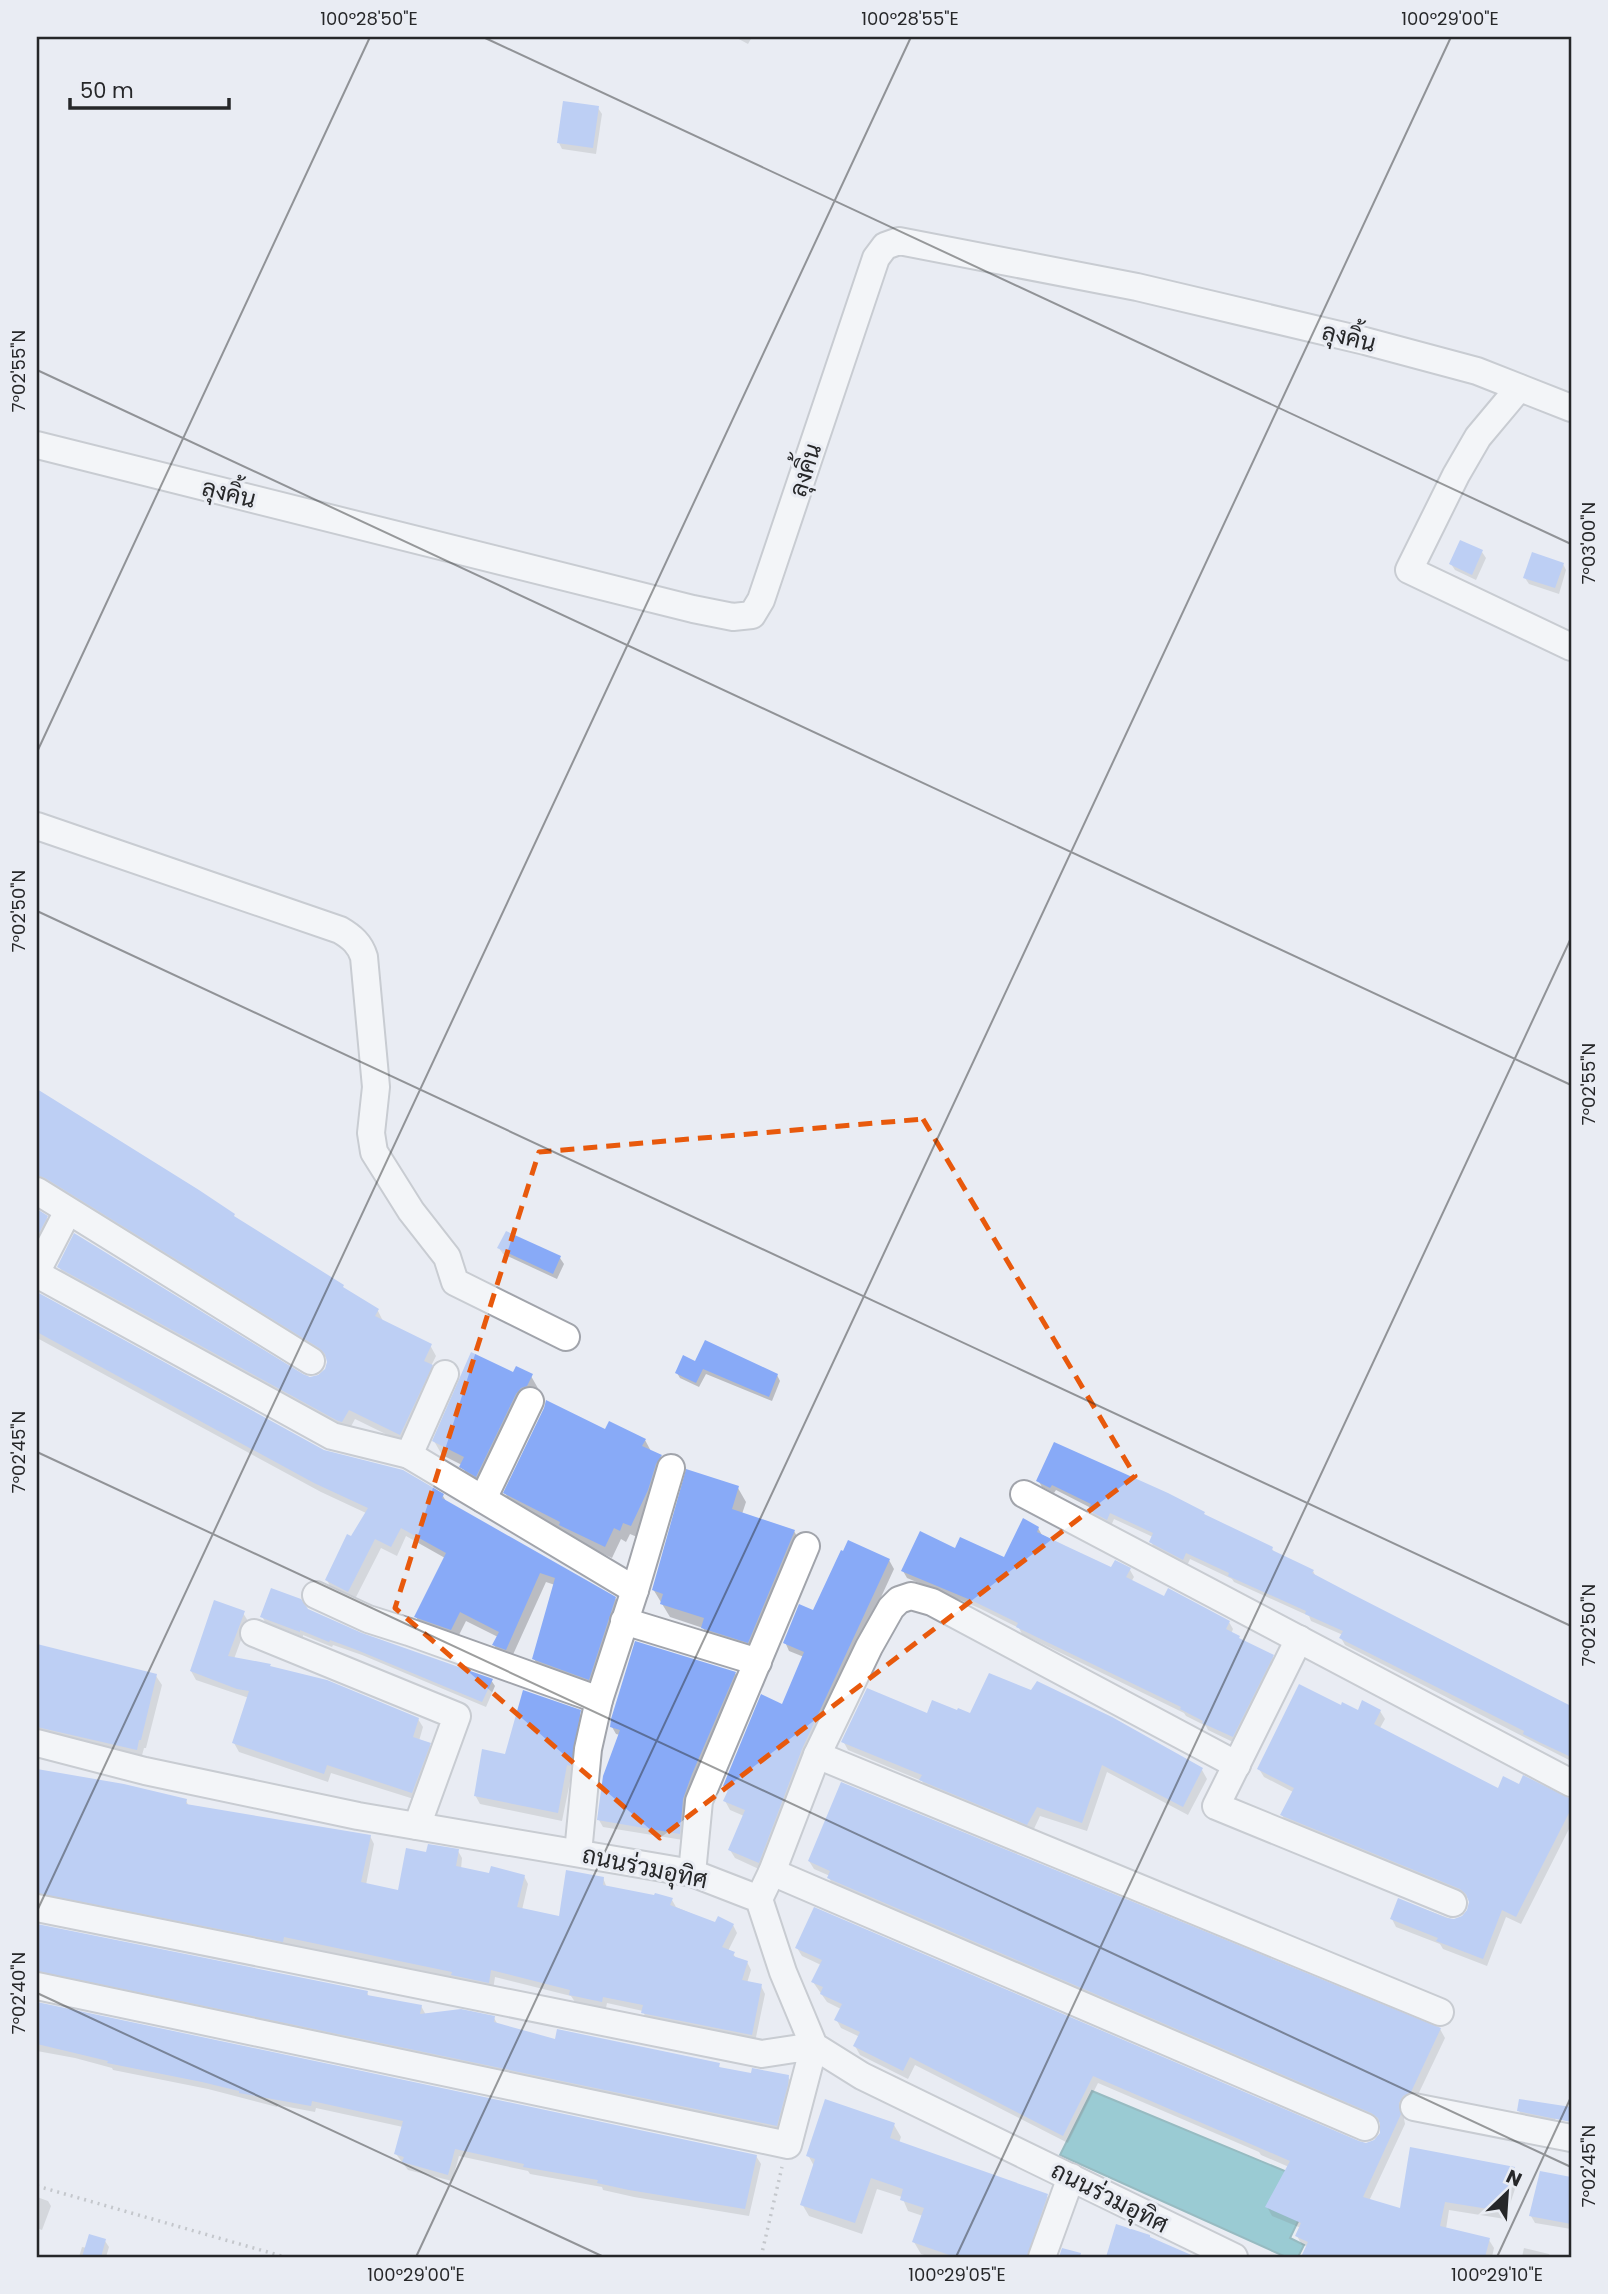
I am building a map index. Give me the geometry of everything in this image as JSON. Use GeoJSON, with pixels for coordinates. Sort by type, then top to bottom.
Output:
{"type":"FeatureCollection","features":[{"type":"Feature","properties":{"kind":"street","name":"ลุงคิ้น"},"geometry":{"type":"LineString","coordinates":[[37,445],[693,609],[743,617],[752,615],[761,600],[876,258],[885,246],[899,241],[1137,287],[1352,338],[1477,371],[1571,408]]}},
{"type":"Feature","properties":{"kind":"street"},"geometry":{"type":"LineString","coordinates":[[1519,388],[1478,437],[1409,570],[1571,647]]}},
{"type":"Feature","properties":{"kind":"street"},"geometry":{"type":"LineString","coordinates":[[37,826],[340,930],[350,936],[364,957],[376,1087],[370,1133],[377,1158],[411,1212],[447,1258],[455,1282],[566,1337]]}},
{"type":"Feature","properties":{"kind":"street"},"geometry":{"type":"LineString","coordinates":[[37,1191],[312,1361]]}},
{"type":"Feature","properties":{"kind":"street"},"geometry":{"type":"LineString","coordinates":[[68,1211],[37,1272],[332,1436],[409,1455],[635,1590]]}},
{"type":"Feature","properties":{"kind":"street"},"geometry":{"type":"LineString","coordinates":[[409,1455],[445,1374]]}},
{"type":"Feature","properties":{"kind":"street"},"geometry":{"type":"LineString","coordinates":[[483,1499],[530,1401]]}},
{"type":"Feature","properties":{"kind":"street"},"geometry":{"type":"LineString","coordinates":[[578,1853],[588,1749],[599,1700],[671,1468]]}},
{"type":"Feature","properties":{"kind":"street"},"geometry":{"type":"LineString","coordinates":[[1024,1493],[1571,1783]]}},
{"type":"Feature","properties":{"kind":"street"},"geometry":{"type":"LineString","coordinates":[[692,1873],[699,1801],[806,1546]]}},
{"type":"Feature","properties":{"kind":"street"},"geometry":{"type":"LineString","coordinates":[[316,1595],[383,1625],[599,1700]]}},
{"type":"Feature","properties":{"kind":"street"},"geometry":{"type":"LineString","coordinates":[[37,1986],[788,2145],[814,2046],[783,1972],[759,1899],[817,1755],[869,1647],[891,1608],[899,1600],[911,1596],[932,1602],[1237,1765]]}},
{"type":"Feature","properties":{"kind":"street"},"geometry":{"type":"LineString","coordinates":[[624,1621],[758,1662]]}},
{"type":"Feature","properties":{"kind":"street"},"geometry":{"type":"LineString","coordinates":[[254,1633],[457,1716],[417,1826]]}},
{"type":"Feature","properties":{"kind":"street"},"geometry":{"type":"LineString","coordinates":[[1299,1639],[1216,1806],[1453,1903]]}},
{"type":"Feature","properties":{"kind":"street","name":"ถนนร่วมอุทิศ"},"geometry":{"type":"LineString","coordinates":[[37,1742],[145,1771],[417,1826],[692,1873],[759,1899]]}},
{"type":"Feature","properties":{"kind":"street"},"geometry":{"type":"LineString","coordinates":[[817,1755],[1440,2012]]}},
{"type":"Feature","properties":{"kind":"street"},"geometry":{"type":"LineString","coordinates":[[772,1872],[1365,2127]]}},
{"type":"Feature","properties":{"kind":"street"},"geometry":{"type":"LineString","coordinates":[[37,1908],[762,2054],[814,2046]]}},
{"type":"Feature","properties":{"kind":"street","name":"ถนนร่วมอุทิศ"},"geometry":{"type":"LineString","coordinates":[[814,2046],[862,2076],[1234,2257]]}},
{"type":"Feature","properties":{"kind":"street"},"geometry":{"type":"LineString","coordinates":[[1414,2107],[1571,2138]]}},
{"type":"Feature","properties":{"kind":"street"},"geometry":{"type":"LineString","coordinates":[[1042,2257],[1070,2177]]}},
{"type":"Feature","properties":{"kind":"path"},"geometry":{"type":"LineString","coordinates":[[761,2257],[788,2145]]}},
{"type":"Feature","properties":{"kind":"path"},"geometry":{"type":"LineString","coordinates":[[37,2186],[285,2257]]}},
{"type":"Feature","properties":{"kind":"highlighted area"},"geometry":{"type":"Polygon","coordinates":[[[923,1119],[1135,1476],[660,1838],[395,1608],[539,1152],[923,1119]]]}},
{"type":"Feature","properties":{"kind":"water"},"geometry":{"type":"Polygon","coordinates":[[[1092,2091],[1316,2184],[1290,2238],[1304,2245],[1298,2257],[1286,2257],[1060,2155],[1092,2091]]]}},
{"type":"Feature","properties":{"kind":"building"},"geometry":{"type":"Polygon","coordinates":[[[563,101],[599,106],[593,148],[557,143],[563,101]]]}},
{"type":"Feature","properties":{"kind":"building"},"geometry":{"type":"Polygon","coordinates":[[[1460,540],[1483,550],[1472,575],[1449,564],[1460,540]]]}},
{"type":"Feature","properties":{"kind":"building"},"geometry":{"type":"Polygon","coordinates":[[[1532,552],[1564,563],[1555,588],[1523,578],[1532,552]]]}},
{"type":"Feature","properties":{"kind":"building"},"geometry":{"type":"Polygon","coordinates":[[[37,1089],[344,1285],[343,1287],[379,1309],[375,1316],[432,1344],[424,1361],[433,1365],[400,1435],[349,1410],[342,1422],[338,1421],[57,1267],[74,1233],[303,1374],[310,1377],[325,1369],[325,1354],[319,1348],[37,1175],[37,1089]]]}},
{"type":"Feature","properties":{"kind":"building"},"geometry":{"type":"Polygon","coordinates":[[[37,1209],[48,1216],[37,1237],[37,1209]]]}},
{"type":"Feature","properties":{"kind":"building"},"geometry":{"type":"Polygon","coordinates":[[[506,1231],[561,1256],[553,1274],[497,1248],[506,1231]]]}},
{"type":"Feature","properties":{"kind":"building"},"geometry":{"type":"Polygon","coordinates":[[[37,1292],[324,1450],[403,1470],[444,1494],[442,1498],[616,1597],[589,1680],[532,1659],[555,1578],[540,1573],[506,1650],[492,1645],[499,1632],[460,1612],[451,1630],[414,1617],[446,1553],[401,1528],[391,1547],[375,1539],[348,1592],[325,1580],[347,1534],[351,1536],[368,1508],[314,1483],[37,1332],[37,1292]]]}},
{"type":"Feature","properties":{"kind":"building"},"geometry":{"type":"Polygon","coordinates":[[[705,1340],[778,1374],[769,1397],[703,1369],[696,1383],[675,1373],[683,1355],[695,1361],[705,1340]]]}},
{"type":"Feature","properties":{"kind":"building"},"geometry":{"type":"Polygon","coordinates":[[[471,1352],[513,1372],[516,1366],[533,1374],[527,1386],[516,1394],[476,1477],[459,1467],[464,1457],[432,1441],[471,1352]]]}},
{"type":"Feature","properties":{"kind":"building"},"geometry":{"type":"Polygon","coordinates":[[[546,1400],[605,1429],[609,1421],[646,1439],[642,1446],[662,1455],[631,1526],[623,1523],[620,1531],[614,1528],[605,1547],[503,1493],[546,1400]]]}},
{"type":"Feature","properties":{"kind":"building"},"geometry":{"type":"Polygon","coordinates":[[[1054,1442],[1168,1493],[1205,1512],[1204,1514],[1273,1547],[1272,1550],[1314,1570],[1312,1573],[1571,1706],[1571,1757],[1339,1638],[1343,1631],[1305,1614],[1306,1611],[1228,1576],[1229,1573],[1186,1553],[1183,1560],[1149,1542],[1153,1533],[1110,1513],[1107,1520],[1088,1510],[1091,1504],[1052,1485],[1050,1488],[1036,1481],[1054,1442]]]}},
{"type":"Feature","properties":{"kind":"building"},"geometry":{"type":"Polygon","coordinates":[[[686,1469],[739,1486],[732,1509],[795,1530],[748,1643],[701,1628],[704,1618],[660,1604],[663,1594],[652,1590],[686,1469]]]}},
{"type":"Feature","properties":{"kind":"building"},"geometry":{"type":"Polygon","coordinates":[[[1023,1518],[1039,1527],[1037,1532],[1111,1567],[1115,1560],[1131,1568],[1126,1577],[1164,1596],[1168,1588],[1230,1621],[1226,1629],[1274,1655],[1233,1737],[1202,1723],[1203,1721],[1180,1709],[1181,1707],[1016,1627],[1018,1623],[901,1571],[920,1531],[955,1548],[960,1537],[1004,1557],[1023,1518]]]}},
{"type":"Feature","properties":{"kind":"building"},"geometry":{"type":"Polygon","coordinates":[[[848,1540],[890,1559],[802,1749],[759,1863],[728,1850],[745,1810],[723,1801],[729,1788],[723,1786],[761,1694],[782,1704],[804,1652],[783,1643],[799,1604],[813,1610],[848,1540]]]}},
{"type":"Feature","properties":{"kind":"building"},"geometry":{"type":"Polygon","coordinates":[[[271,1588],[301,1599],[308,1609],[362,1633],[493,1679],[482,1702],[357,1650],[260,1617],[271,1588]]]}},
{"type":"Feature","properties":{"kind":"building"},"geometry":{"type":"Polygon","coordinates":[[[214,1600],[245,1611],[228,1656],[271,1664],[270,1666],[327,1680],[419,1718],[413,1737],[431,1743],[412,1793],[327,1765],[324,1774],[232,1743],[249,1691],[190,1671],[214,1600]]]}},
{"type":"Feature","properties":{"kind":"building"},"geometry":{"type":"Polygon","coordinates":[[[635,1641],[736,1672],[683,1799],[680,1834],[597,1820],[603,1776],[620,1730],[610,1727],[611,1719],[635,1641]]]}},
{"type":"Feature","properties":{"kind":"building"},"geometry":{"type":"Polygon","coordinates":[[[37,1644],[157,1674],[137,1750],[37,1727],[37,1644]]]}},
{"type":"Feature","properties":{"kind":"building"},"geometry":{"type":"Polygon","coordinates":[[[989,1673],[1031,1690],[1037,1681],[1112,1717],[1203,1768],[1183,1807],[1102,1765],[1082,1823],[1037,1807],[1027,1825],[919,1780],[922,1775],[841,1742],[867,1688],[927,1713],[932,1700],[970,1713],[989,1673]]]}},
{"type":"Feature","properties":{"kind":"building"},"geometry":{"type":"Polygon","coordinates":[[[1299,1684],[1341,1705],[1342,1702],[1358,1710],[1362,1700],[1381,1710],[1374,1724],[1498,1788],[1503,1776],[1519,1784],[1523,1775],[1571,1799],[1571,1809],[1516,1917],[1502,1910],[1483,1959],[1390,1919],[1398,1898],[1447,1918],[1462,1916],[1469,1902],[1460,1889],[1280,1815],[1294,1788],[1257,1769],[1299,1684]]]}},
{"type":"Feature","properties":{"kind":"building"},"geometry":{"type":"Polygon","coordinates":[[[523,1690],[581,1710],[571,1766],[567,1765],[558,1813],[474,1796],[482,1749],[505,1754],[523,1690]]]}},
{"type":"Feature","properties":{"kind":"building"},"geometry":{"type":"Polygon","coordinates":[[[37,1769],[124,1784],[187,1799],[186,1804],[371,1835],[361,1882],[398,1890],[406,1848],[426,1852],[428,1844],[459,1849],[456,1866],[489,1873],[491,1866],[525,1875],[517,1907],[559,1916],[566,1870],[604,1877],[603,1885],[673,1898],[670,1905],[715,1922],[718,1916],[734,1924],[722,1947],[735,1952],[733,1956],[748,1961],[742,1980],[762,1984],[752,2035],[641,2013],[643,2005],[603,1997],[602,2002],[569,1995],[570,1990],[491,1970],[489,1983],[451,1975],[452,1972],[284,1937],[283,1942],[37,1893],[37,1769]]]}},
{"type":"Feature","properties":{"kind":"building"},"geometry":{"type":"Polygon","coordinates":[[[841,1782],[1441,2028],[1411,2092],[1403,2096],[1399,2103],[1401,2114],[1363,2197],[1400,2208],[1410,2147],[1515,2167],[1501,2211],[1445,2202],[1440,2226],[1490,2238],[1485,2257],[1301,2257],[1308,2242],[1295,2236],[1301,2223],[1265,2207],[1290,2161],[1093,2076],[1063,2136],[910,2057],[903,2071],[853,2046],[860,2032],[834,2020],[842,2004],[820,1994],[823,1987],[811,1982],[822,1960],[795,1948],[814,1907],[1359,2141],[1366,2143],[1374,2140],[1380,2133],[1378,2118],[1371,2113],[827,1878],[830,1871],[808,1861],[841,1782]]]}},
{"type":"Feature","properties":{"kind":"building"},"geometry":{"type":"Polygon","coordinates":[[[37,1924],[368,1991],[367,1995],[422,2005],[420,2014],[461,2009],[495,2016],[494,2022],[555,2039],[557,2029],[720,2063],[719,2067],[751,2073],[752,2068],[789,2075],[788,2085],[777,2126],[37,1971],[37,1924]]]}},
{"type":"Feature","properties":{"kind":"building"},"geometry":{"type":"Polygon","coordinates":[[[37,2002],[757,2155],[745,2209],[629,2190],[597,2183],[598,2180],[523,2167],[524,2164],[455,2149],[448,2175],[402,2162],[404,2157],[394,2154],[403,2121],[312,2101],[311,2106],[239,2093],[37,2044],[37,2002]]]}},
{"type":"Feature","properties":{"kind":"building"},"geometry":{"type":"Polygon","coordinates":[[[825,2099],[895,2123],[890,2138],[1048,2194],[1027,2257],[955,2257],[912,2242],[924,2208],[900,2200],[903,2189],[871,2178],[855,2223],[800,2205],[815,2159],[806,2156],[825,2099]]]}},
{"type":"Feature","properties":{"kind":"building"},"geometry":{"type":"Polygon","coordinates":[[[1519,2099],[1571,2107],[1571,2122],[1517,2111],[1519,2099]]]}},
{"type":"Feature","properties":{"kind":"building"},"geometry":{"type":"Polygon","coordinates":[[[1540,2171],[1571,2177],[1571,2224],[1529,2216],[1540,2171]]]}},
{"type":"Feature","properties":{"kind":"building"},"geometry":{"type":"Polygon","coordinates":[[[1116,2224],[1150,2235],[1196,2257],[1106,2257],[1116,2224]]]}},
{"type":"Feature","properties":{"kind":"building"},"geometry":{"type":"Polygon","coordinates":[[[89,2234],[106,2239],[101,2257],[82,2257],[89,2234]]]}},
{"type":"Feature","properties":{"kind":"building"},"geometry":{"type":"Polygon","coordinates":[[[1062,2248],[1081,2253],[1080,2257],[1059,2257],[1062,2248]]]}}]}
